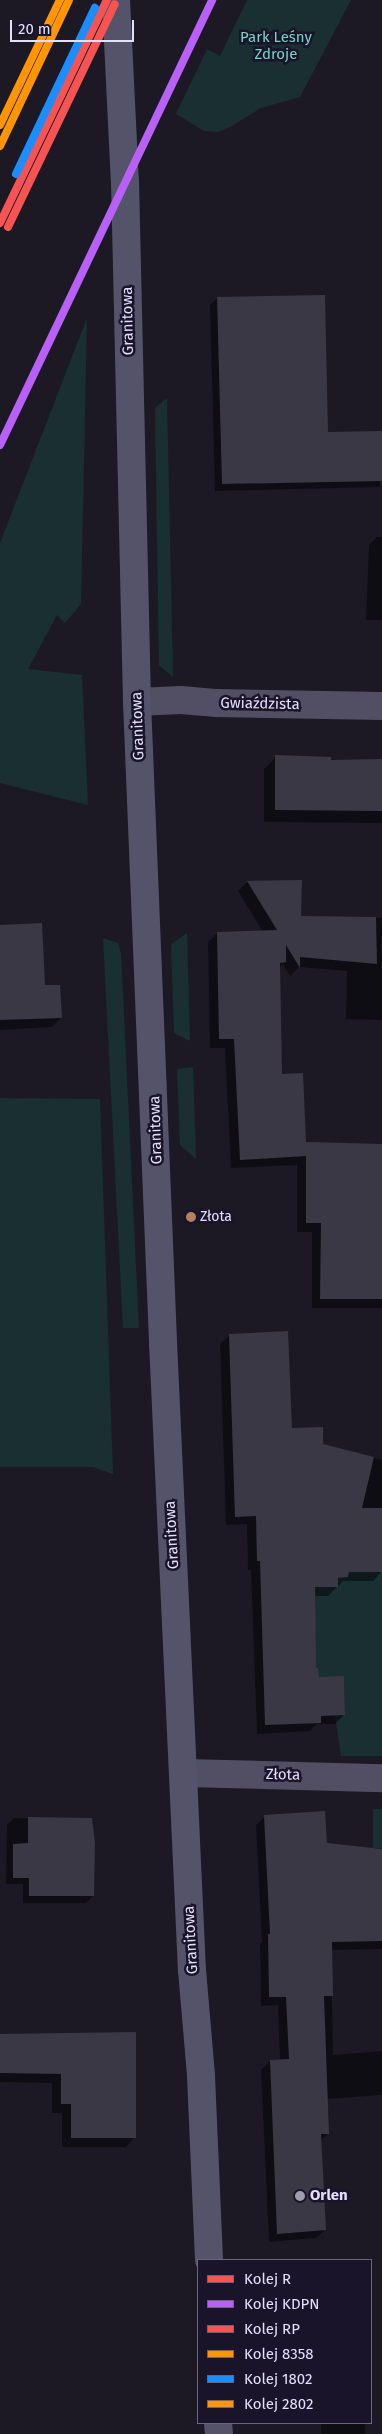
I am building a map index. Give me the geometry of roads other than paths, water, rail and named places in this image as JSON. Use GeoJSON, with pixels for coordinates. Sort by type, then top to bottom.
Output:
{"type":"FeatureCollection","features":[{"type":"Feature","properties":{"kind":"street","name":"Granitowa"},"geometry":{"type":"LineString","coordinates":[[116,0],[125,181],[137,702],[166,1409],[185,1773],[192,1970],[201,2076],[210,2259]]}},
{"type":"Feature","properties":{"kind":"street","name":"Gwiaździsta"},"geometry":{"type":"LineString","coordinates":[[137,702],[181,700],[217,703],[382,706]]}},
{"type":"Feature","properties":{"kind":"street","name":"Złota"},"geometry":{"type":"LineString","coordinates":[[185,1773],[382,1778]]}},
{"type":"Feature","properties":{"kind":"rail line","name":"2802"},"geometry":{"type":"LineString","coordinates":[[0,125],[60,0]]}},
{"type":"Feature","properties":{"kind":"rail line","name":"8358"},"geometry":{"type":"LineString","coordinates":[[0,146],[69,0]]}},
{"type":"Feature","properties":{"kind":"rail line","name":"R"},"geometry":{"type":"LineString","coordinates":[[0,223],[107,0]]}},
{"type":"Feature","properties":{"kind":"rail line","name":"KDPN"},"geometry":{"type":"LineString","coordinates":[[0,445],[212,0]]}},
{"type":"Feature","properties":{"kind":"rail line","name":"RP"},"geometry":{"type":"LineString","coordinates":[[8,227],[115,4]]}},
{"type":"Feature","properties":{"kind":"rail line","name":"1802"},"geometry":{"type":"LineString","coordinates":[[16,174],[95,8]]}},
{"type":"Feature","properties":{"kind":"place","name":"Złota"},"geometry":{"type":"Point","coordinates":[191,1217]}},
{"type":"Feature","properties":{"kind":"place","name":"Orlen"},"geometry":{"type":"Point","coordinates":[300,2196]}},
{"type":"Feature","properties":{"kind":"park label","name":"Park Leśny Zdroje"},"geometry":{"type":"Point","coordinates":[276,46]}}]}
